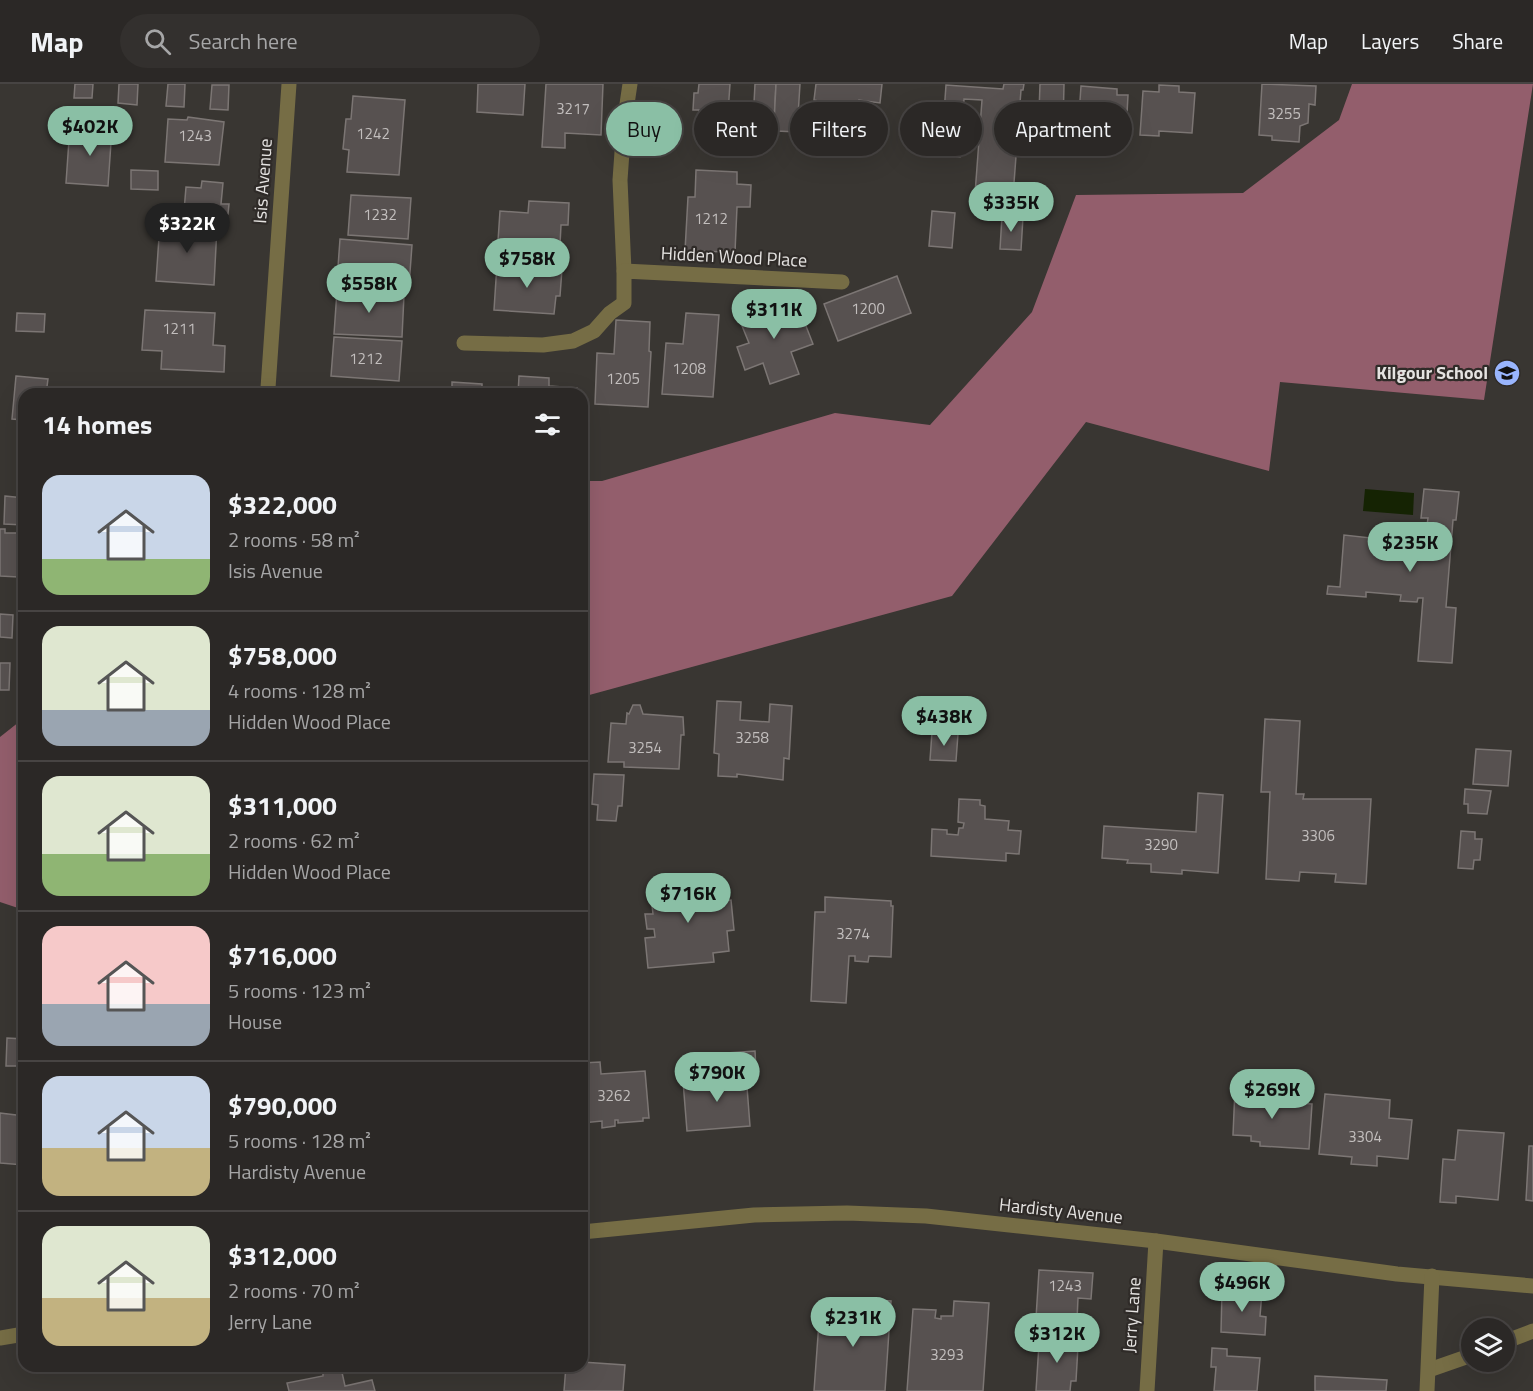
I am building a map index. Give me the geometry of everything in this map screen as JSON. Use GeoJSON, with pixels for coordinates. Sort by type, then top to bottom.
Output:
{"type":"FeatureCollection","features":[{"type":"Feature","properties":{"kind":"street","name":"Isis Avenue"},"geometry":{"type":"LineString","coordinates":[[268,388],[289,84]]}},
{"type":"Feature","properties":{"kind":"street"},"geometry":{"type":"LineString","coordinates":[[464,343],[543,345],[573,341],[594,332],[610,313],[624,303],[620,180],[624,124],[630,84]]}},
{"type":"Feature","properties":{"kind":"street","name":"Hidden Wood Place"},"geometry":{"type":"LineString","coordinates":[[624,271],[842,282]]}},
{"type":"Feature","properties":{"kind":"street","name":"Hardisty Avenue"},"geometry":{"type":"LineString","coordinates":[[588,1231],[754,1215],[847,1213],[926,1216],[1156,1241],[1533,1287]]}},
{"type":"Feature","properties":{"kind":"street","name":"Jerry Lane"},"geometry":{"type":"LineString","coordinates":[[1147,1391],[1156,1241]]}},
{"type":"Feature","properties":{"kind":"street"},"geometry":{"type":"LineString","coordinates":[[1427,1391],[1432,1276]]}},
{"type":"Feature","properties":{"kind":"street"},"geometry":{"type":"LineString","coordinates":[[1515,1338],[1533,1331]]}},
{"type":"Feature","properties":{"kind":"street"},"geometry":{"type":"LineString","coordinates":[[0,1338],[18,1335]]}},
{"type":"Feature","properties":{"kind":"street"},"geometry":{"type":"LineString","coordinates":[[1429,1370],[1461,1359]]}},
{"type":"Feature","properties":{"kind":"shaded area"},"geometry":{"type":"Polygon","coordinates":[[[1352,84],[1533,84],[1484,400],[1280,382],[1269,471],[1086,422],[952,596],[588,695],[588,481],[602,481],[835,413],[930,425],[1032,312],[1076,195],[1243,193],[1339,120],[1352,84]]]}},
{"type":"Feature","properties":{"kind":"shaded area"},"geometry":{"type":"Polygon","coordinates":[[[1365,489],[1414,493],[1413,515],[1363,511],[1365,489]]]}},
{"type":"Feature","properties":{"kind":"shaded area"},"geometry":{"type":"Polygon","coordinates":[[[18,723],[18,908],[0,902],[0,737],[18,723]]]}},
{"type":"Feature","properties":{"kind":"building"},"geometry":{"type":"Polygon","coordinates":[[[75,84],[93,84],[92,98],[74,98],[75,84]]]}},
{"type":"Feature","properties":{"kind":"building"},"geometry":{"type":"Polygon","coordinates":[[[119,84],[138,84],[137,105],[118,103],[119,84]]]}},
{"type":"Feature","properties":{"kind":"building"},"geometry":{"type":"Polygon","coordinates":[[[168,84],[185,84],[184,107],[166,106],[168,84]]]}},
{"type":"Feature","properties":{"kind":"building"},"geometry":{"type":"Polygon","coordinates":[[[478,84],[525,84],[523,115],[477,112],[478,84]]]}},
{"type":"Feature","properties":{"kind":"building"},"geometry":{"type":"Polygon","coordinates":[[[546,84],[603,84],[601,135],[565,133],[565,148],[542,147],[546,84]]]}},
{"type":"Feature","properties":{"kind":"building"},"geometry":{"type":"Polygon","coordinates":[[[699,84],[730,84],[729,102],[694,102],[693,110],[694,93],[698,93],[699,84]]]}},
{"type":"Feature","properties":{"kind":"building"},"geometry":{"type":"Polygon","coordinates":[[[755,84],[776,84],[775,102],[754,102],[755,84]]]}},
{"type":"Feature","properties":{"kind":"building"},"geometry":{"type":"Polygon","coordinates":[[[776,84],[800,84],[799,102],[790,102],[790,132],[778,131],[778,102],[775,102],[776,84]]]}},
{"type":"Feature","properties":{"kind":"building"},"geometry":{"type":"Polygon","coordinates":[[[816,84],[882,84],[880,102],[859,100],[859,102],[819,102],[814,100],[816,84]]]}},
{"type":"Feature","properties":{"kind":"building"},"geometry":{"type":"Polygon","coordinates":[[[1004,84],[1024,84],[1020,102],[994,102],[994,156],[1016,156],[1013,196],[975,194],[978,156],[982,156],[982,100],[964,99],[964,102],[945,102],[946,85],[1003,89],[1004,84]]]}},
{"type":"Feature","properties":{"kind":"building"},"geometry":{"type":"Polygon","coordinates":[[[1040,84],[1064,84],[1064,102],[1039,102],[1040,84]]]}},
{"type":"Feature","properties":{"kind":"building"},"geometry":{"type":"Polygon","coordinates":[[[1262,84],[1316,86],[1315,105],[1309,104],[1308,123],[1300,126],[1299,142],[1272,140],[1272,136],[1259,135],[1262,84]]]}},
{"type":"Feature","properties":{"kind":"building"},"geometry":{"type":"Polygon","coordinates":[[[212,85],[229,85],[228,110],[210,109],[212,85]]]}},
{"type":"Feature","properties":{"kind":"building"},"geometry":{"type":"Polygon","coordinates":[[[1159,85],[1179,86],[1179,92],[1195,93],[1192,133],[1159,131],[1159,136],[1140,135],[1143,91],[1159,92],[1159,85]]]}},
{"type":"Feature","properties":{"kind":"building"},"geometry":{"type":"Polygon","coordinates":[[[1081,86],[1117,89],[1117,95],[1128,95],[1128,102],[1080,102],[1081,86]]]}},
{"type":"Feature","properties":{"kind":"building"},"geometry":{"type":"Polygon","coordinates":[[[353,96],[405,100],[399,175],[347,172],[349,150],[343,149],[346,119],[351,119],[353,96]]]}},
{"type":"Feature","properties":{"kind":"building"},"geometry":{"type":"Polygon","coordinates":[[[188,117],[224,122],[219,165],[165,162],[168,119],[187,120],[188,117]]]}},
{"type":"Feature","properties":{"kind":"building"},"geometry":{"type":"Polygon","coordinates":[[[81,126],[112,128],[108,186],[66,183],[69,140],[80,141],[81,126]]]}},
{"type":"Feature","properties":{"kind":"building"},"geometry":{"type":"Polygon","coordinates":[[[131,170],[158,171],[158,190],[131,189],[131,170]]]}},
{"type":"Feature","properties":{"kind":"building"},"geometry":{"type":"Polygon","coordinates":[[[696,170],[737,172],[737,184],[751,185],[750,207],[737,207],[735,252],[685,251],[688,197],[695,197],[696,170]]]}},
{"type":"Feature","properties":{"kind":"building"},"geometry":{"type":"Polygon","coordinates":[[[202,181],[223,183],[221,204],[229,204],[228,214],[184,211],[186,187],[201,188],[202,181]]]}},
{"type":"Feature","properties":{"kind":"building"},"geometry":{"type":"Polygon","coordinates":[[[351,195],[411,198],[408,239],[348,235],[351,195]]]}},
{"type":"Feature","properties":{"kind":"building"},"geometry":{"type":"Polygon","coordinates":[[[529,201],[569,203],[568,225],[561,225],[560,245],[498,241],[500,211],[528,213],[529,201]]]}},
{"type":"Feature","properties":{"kind":"building"},"geometry":{"type":"Polygon","coordinates":[[[932,211],[955,213],[952,248],[929,246],[932,211]]]}},
{"type":"Feature","properties":{"kind":"building"},"geometry":{"type":"Polygon","coordinates":[[[1002,216],[1023,217],[1021,250],[1000,249],[1002,216]]]}},
{"type":"Feature","properties":{"kind":"building"},"geometry":{"type":"Polygon","coordinates":[[[160,223],[217,227],[214,285],[156,281],[160,223]]]}},
{"type":"Feature","properties":{"kind":"building"},"geometry":{"type":"Polygon","coordinates":[[[340,239],[412,245],[409,286],[337,281],[340,239]]]}},
{"type":"Feature","properties":{"kind":"building"},"geometry":{"type":"Polygon","coordinates":[[[497,264],[562,269],[560,296],[556,296],[554,314],[494,310],[497,264]]]}},
{"type":"Feature","properties":{"kind":"building"},"geometry":{"type":"Polygon","coordinates":[[[897,276],[911,313],[838,341],[824,304],[897,276]]]}},
{"type":"Feature","properties":{"kind":"building"},"geometry":{"type":"Polygon","coordinates":[[[337,291],[404,295],[402,337],[334,334],[337,291]]]}},
{"type":"Feature","properties":{"kind":"building"},"geometry":{"type":"Polygon","coordinates":[[[777,301],[780,310],[797,303],[813,344],[791,352],[799,374],[770,384],[763,363],[745,370],[737,347],[749,343],[738,316],[777,301]]]}},
{"type":"Feature","properties":{"kind":"building"},"geometry":{"type":"Polygon","coordinates":[[[145,310],[215,313],[213,345],[225,346],[224,372],[161,369],[162,351],[142,350],[145,310]]]}},
{"type":"Feature","properties":{"kind":"building"},"geometry":{"type":"Polygon","coordinates":[[[17,313],[45,314],[44,332],[16,331],[17,313]]]}},
{"type":"Feature","properties":{"kind":"building"},"geometry":{"type":"Polygon","coordinates":[[[686,313],[719,315],[713,397],[662,394],[666,343],[683,344],[686,313]]]}},
{"type":"Feature","properties":{"kind":"building"},"geometry":{"type":"Polygon","coordinates":[[[616,320],[650,322],[648,407],[595,404],[597,353],[614,354],[616,320]]]}},
{"type":"Feature","properties":{"kind":"building"},"geometry":{"type":"Polygon","coordinates":[[[334,337],[402,341],[399,381],[331,376],[334,337]]]}},
{"type":"Feature","properties":{"kind":"building"},"geometry":{"type":"Polygon","coordinates":[[[16,376],[48,379],[47,388],[18,388],[18,420],[12,419],[16,376]]]}},
{"type":"Feature","properties":{"kind":"building"},"geometry":{"type":"Polygon","coordinates":[[[519,376],[549,378],[549,386],[577,388],[518,388],[519,376]]]}},
{"type":"Feature","properties":{"kind":"building"},"geometry":{"type":"Polygon","coordinates":[[[452,382],[482,384],[482,388],[452,388],[452,382]]]}},
{"type":"Feature","properties":{"kind":"building"},"geometry":{"type":"Polygon","coordinates":[[[1424,489],[1459,492],[1456,520],[1453,520],[1446,607],[1456,608],[1452,663],[1418,661],[1423,598],[1418,598],[1417,602],[1400,601],[1401,595],[1366,592],[1366,597],[1327,594],[1328,586],[1340,587],[1344,535],[1407,542],[1407,539],[1420,532],[1426,533],[1428,518],[1421,518],[1424,489]]]}},
{"type":"Feature","properties":{"kind":"building"},"geometry":{"type":"Polygon","coordinates":[[[5,496],[18,497],[18,525],[4,524],[5,496]]]}},
{"type":"Feature","properties":{"kind":"building"},"geometry":{"type":"Polygon","coordinates":[[[0,529],[5,529],[5,533],[18,533],[18,577],[0,576],[0,529]]]}},
{"type":"Feature","properties":{"kind":"building"},"geometry":{"type":"Polygon","coordinates":[[[0,614],[13,615],[12,638],[0,637],[0,614]]]}},
{"type":"Feature","properties":{"kind":"building"},"geometry":{"type":"Polygon","coordinates":[[[0,663],[10,663],[9,690],[0,690],[0,663]]]}},
{"type":"Feature","properties":{"kind":"building"},"geometry":{"type":"Polygon","coordinates":[[[717,701],[741,702],[740,720],[769,722],[770,704],[792,706],[789,759],[784,758],[783,780],[737,774],[737,777],[718,776],[719,754],[714,753],[717,701]]]}},
{"type":"Feature","properties":{"kind":"building"},"geometry":{"type":"Polygon","coordinates":[[[633,705],[640,705],[643,714],[683,717],[684,735],[681,735],[679,769],[624,767],[624,762],[608,762],[611,723],[626,724],[627,713],[629,714],[633,705]]]}},
{"type":"Feature","properties":{"kind":"building"},"geometry":{"type":"Polygon","coordinates":[[[1265,719],[1300,721],[1296,794],[1304,794],[1303,799],[1371,799],[1366,884],[1335,882],[1336,874],[1300,872],[1299,881],[1266,879],[1270,792],[1261,792],[1265,719]]]}},
{"type":"Feature","properties":{"kind":"building"},"geometry":{"type":"Polygon","coordinates":[[[932,732],[958,734],[956,761],[930,760],[932,732]]]}},
{"type":"Feature","properties":{"kind":"building"},"geometry":{"type":"Polygon","coordinates":[[[1476,749],[1511,751],[1508,786],[1473,784],[1476,749]]]}},
{"type":"Feature","properties":{"kind":"building"},"geometry":{"type":"Polygon","coordinates":[[[594,774],[624,775],[622,806],[618,806],[616,821],[597,820],[598,805],[592,804],[594,774]]]}},
{"type":"Feature","properties":{"kind":"building"},"geometry":{"type":"Polygon","coordinates":[[[1465,789],[1491,791],[1487,814],[1468,813],[1468,804],[1464,804],[1465,789]]]}},
{"type":"Feature","properties":{"kind":"building"},"geometry":{"type":"Polygon","coordinates":[[[1198,793],[1223,795],[1218,873],[1182,870],[1182,874],[1151,872],[1151,864],[1127,863],[1128,860],[1102,858],[1104,826],[1196,832],[1198,793]]]}},
{"type":"Feature","properties":{"kind":"building"},"geometry":{"type":"Polygon","coordinates":[[[959,799],[980,800],[980,805],[985,806],[985,819],[1009,821],[1008,830],[1021,831],[1019,854],[1006,853],[1006,861],[931,856],[932,829],[947,830],[947,834],[958,835],[959,828],[963,828],[964,823],[958,822],[959,799]]]}},
{"type":"Feature","properties":{"kind":"building"},"geometry":{"type":"Polygon","coordinates":[[[1461,831],[1475,832],[1475,839],[1482,839],[1480,860],[1474,860],[1473,869],[1458,868],[1461,831]]]}},
{"type":"Feature","properties":{"kind":"building"},"geometry":{"type":"Polygon","coordinates":[[[722,880],[725,901],[731,900],[734,930],[727,931],[729,951],[713,953],[714,962],[648,968],[645,938],[655,937],[654,929],[647,929],[645,914],[653,914],[650,887],[722,880]]]}},
{"type":"Feature","properties":{"kind":"building"},"geometry":{"type":"Polygon","coordinates":[[[825,897],[891,901],[891,906],[893,906],[891,957],[869,956],[868,962],[855,961],[855,956],[849,956],[846,1003],[811,1001],[815,912],[825,912],[825,897]]]}},
{"type":"Feature","properties":{"kind":"building"},"geometry":{"type":"Polygon","coordinates":[[[7,1038],[18,1039],[18,1066],[6,1066],[7,1038]]]}},
{"type":"Feature","properties":{"kind":"building"},"geometry":{"type":"Polygon","coordinates":[[[755,1051],[756,1070],[728,1072],[727,1053],[755,1051]]]}},
{"type":"Feature","properties":{"kind":"building"},"geometry":{"type":"Polygon","coordinates":[[[600,1062],[601,1074],[645,1071],[649,1118],[643,1118],[643,1121],[618,1123],[618,1120],[615,1120],[615,1126],[602,1128],[602,1121],[588,1122],[588,1063],[600,1062]]]}},
{"type":"Feature","properties":{"kind":"building"},"geometry":{"type":"Polygon","coordinates":[[[746,1074],[750,1126],[687,1131],[683,1081],[746,1074]]]}},
{"type":"Feature","properties":{"kind":"building"},"geometry":{"type":"Polygon","coordinates":[[[1235,1089],[1277,1091],[1277,1102],[1312,1104],[1309,1149],[1260,1146],[1260,1142],[1251,1141],[1251,1136],[1233,1135],[1235,1089]]]}},
{"type":"Feature","properties":{"kind":"building"},"geometry":{"type":"Polygon","coordinates":[[[1325,1094],[1390,1100],[1389,1118],[1412,1120],[1408,1159],[1377,1156],[1377,1166],[1351,1164],[1352,1157],[1319,1154],[1325,1094]]]}},
{"type":"Feature","properties":{"kind":"building"},"geometry":{"type":"Polygon","coordinates":[[[0,1113],[18,1115],[18,1164],[0,1163],[0,1113]]]}},
{"type":"Feature","properties":{"kind":"building"},"geometry":{"type":"Polygon","coordinates":[[[1458,1130],[1504,1133],[1498,1200],[1456,1196],[1456,1203],[1440,1202],[1443,1159],[1455,1160],[1458,1130]]]}},
{"type":"Feature","properties":{"kind":"building"},"geometry":{"type":"Polygon","coordinates":[[[1529,1146],[1533,1146],[1533,1201],[1526,1200],[1529,1146]]]}},
{"type":"Feature","properties":{"kind":"building"},"geometry":{"type":"Polygon","coordinates":[[[1039,1270],[1093,1273],[1091,1299],[1078,1298],[1077,1321],[1036,1318],[1039,1270]]]}},
{"type":"Feature","properties":{"kind":"building"},"geometry":{"type":"Polygon","coordinates":[[[1222,1290],[1262,1292],[1260,1316],[1266,1317],[1265,1335],[1221,1332],[1222,1290]]]}},
{"type":"Feature","properties":{"kind":"building"},"geometry":{"type":"Polygon","coordinates":[[[858,1299],[891,1301],[885,1391],[814,1391],[820,1308],[849,1310],[849,1321],[856,1321],[858,1299]]]}},
{"type":"Feature","properties":{"kind":"building"},"geometry":{"type":"Polygon","coordinates":[[[954,1301],[989,1303],[983,1391],[907,1391],[913,1309],[936,1310],[935,1318],[941,1319],[941,1316],[953,1316],[954,1301]]]}},
{"type":"Feature","properties":{"kind":"building"},"geometry":{"type":"Polygon","coordinates":[[[1047,1335],[1070,1336],[1070,1346],[1078,1346],[1076,1381],[1071,1381],[1070,1391],[1036,1391],[1039,1344],[1046,1345],[1047,1335]]]}},
{"type":"Feature","properties":{"kind":"building"},"geometry":{"type":"Polygon","coordinates":[[[1212,1348],[1227,1349],[1227,1356],[1260,1358],[1257,1391],[1214,1391],[1216,1367],[1211,1367],[1212,1348]]]}},
{"type":"Feature","properties":{"kind":"building"},"geometry":{"type":"Polygon","coordinates":[[[588,1362],[625,1365],[623,1391],[564,1391],[566,1372],[588,1372],[588,1362]]]}},
{"type":"Feature","properties":{"kind":"building"},"geometry":{"type":"Polygon","coordinates":[[[323,1372],[342,1372],[345,1386],[372,1380],[375,1391],[289,1391],[287,1383],[323,1376],[323,1372]]]}},
{"type":"Feature","properties":{"kind":"building"},"geometry":{"type":"Polygon","coordinates":[[[1315,1376],[1387,1380],[1386,1391],[1315,1391],[1315,1376]]]}},
{"type":"Feature","properties":{"kind":"place","name":"Kilgour School"},"geometry":{"type":"Point","coordinates":[1507,373]}}]}
